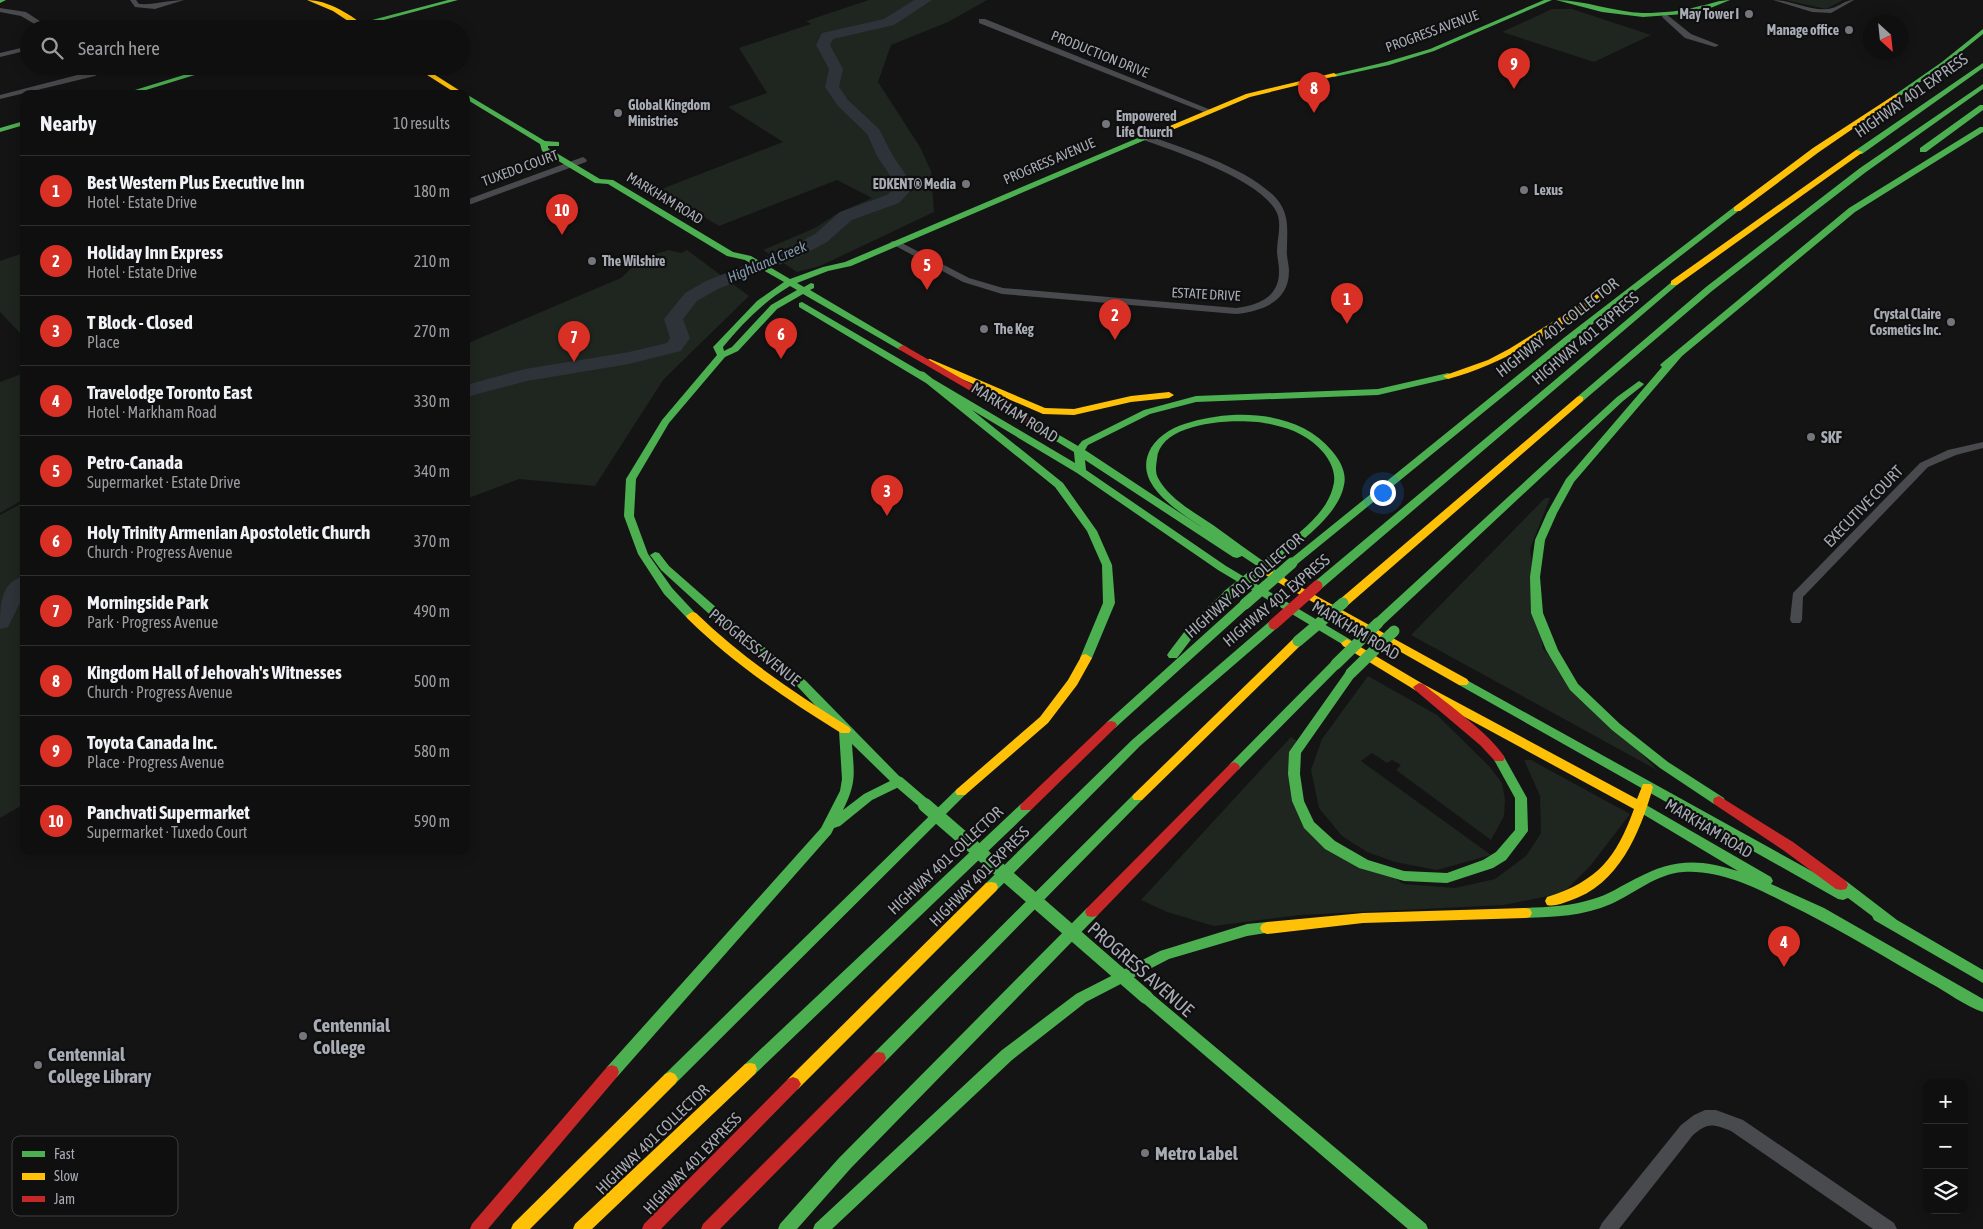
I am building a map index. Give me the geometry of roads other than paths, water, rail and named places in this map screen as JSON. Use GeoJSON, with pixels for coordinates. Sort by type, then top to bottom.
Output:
{"type":"FeatureCollection","features":[{"type":"Feature","properties":{"kind":"main road"},"geometry":{"type":"LineString","coordinates":[[392,20],[401,15],[455,0]]}},
{"type":"Feature","properties":{"kind":"main road","name":"PROGRESS AVENUE"},"geometry":{"type":"LineString","coordinates":[[722,355],[718,347],[771,287],[790,283],[832,266],[848,264],[1207,110],[1248,95],[1287,84],[1387,64],[1432,50],[1549,0]]}},
{"type":"Feature","properties":{"kind":"main road"},"geometry":{"type":"LineString","coordinates":[[1559,0],[1617,14],[1666,16],[1708,9],[1727,0]]}},
{"type":"Feature","properties":{"kind":"main road"},"geometry":{"type":"LineString","coordinates":[[314,1],[351,20]]}},
{"type":"Feature","properties":{"kind":"main road"},"geometry":{"type":"LineString","coordinates":[[314,1],[320,13],[330,20]]}},
{"type":"Feature","properties":{"kind":"main road","name":"HIGHWAY 401 COLLECTOR"},"geometry":{"type":"LineString","coordinates":[[581,1229],[1138,700],[1292,563],[1527,370],[1656,269],[1816,150],[1944,63],[1983,31]]}},
{"type":"Feature","properties":{"kind":"main road"},"geometry":{"type":"LineString","coordinates":[[1944,63],[1983,43]]}},
{"type":"Feature","properties":{"kind":"main road","name":"HIGHWAY 401 EXPRESS"},"geometry":{"type":"LineString","coordinates":[[650,1229],[1136,743],[1317,586],[1687,272],[1983,66]]}},
{"type":"Feature","properties":{"kind":"main road"},"geometry":{"type":"LineString","coordinates":[[139,90],[190,75]]}},
{"type":"Feature","properties":{"kind":"main road"},"geometry":{"type":"LineString","coordinates":[[431,75],[455,90]]}},
{"type":"Feature","properties":{"kind":"main road","name":"HIGHWAY 401 EXPRESS"},"geometry":{"type":"LineString","coordinates":[[710,1229],[1167,768],[1298,641],[1709,289],[1863,170],[1983,86]]}},
{"type":"Feature","properties":{"kind":"main road","name":"MARKHAM ROAD"},"geometry":{"type":"LineString","coordinates":[[470,98],[543,144],[557,144],[612,176],[610,182]]}},
{"type":"Feature","properties":{"kind":"main road"},"geometry":{"type":"LineString","coordinates":[[786,1229],[845,1163],[1378,623],[1620,399],[1677,356],[1910,160],[1983,107]]}},
{"type":"Feature","properties":{"kind":"main road"},"geometry":{"type":"LineString","coordinates":[[0,130],[20,124]]}},
{"type":"Feature","properties":{"kind":"main road"},"geometry":{"type":"LineString","coordinates":[[1852,210],[1983,129]]}},
{"type":"Feature","properties":{"kind":"main road","name":"MARKHAM ROAD"},"geometry":{"type":"LineString","coordinates":[[543,144],[545,149],[598,181],[610,182],[730,254],[754,262],[930,362],[1079,451],[1208,537],[1286,583],[1983,976]]}},
{"type":"Feature","properties":{"kind":"main road","name":"MARKHAM ROAD"},"geometry":{"type":"LineString","coordinates":[[730,254],[735,265],[740,268]]}},
{"type":"Feature","properties":{"kind":"main road","name":"PROGRESS AVENUE"},"geometry":{"type":"LineString","coordinates":[[845,730],[787,695],[715,638],[668,592],[632,526],[629,499],[632,478],[658,429],[722,355],[735,349],[774,307],[788,297],[842,273],[848,264]]}},
{"type":"Feature","properties":{"kind":"main road"},"geometry":{"type":"LineString","coordinates":[[1081,471],[1079,451],[1085,443],[1147,412],[1196,399],[1378,392],[1463,373],[1516,348],[1627,278],[1656,269]]}},
{"type":"Feature","properties":{"kind":"main road","name":"MARKHAM ROAD"},"geometry":{"type":"LineString","coordinates":[[771,287],[921,374],[1081,471],[1222,568],[1419,687],[1640,807],[1983,1006]]}},
{"type":"Feature","properties":{"kind":"main road"},"geometry":{"type":"LineString","coordinates":[[1677,356],[1570,481],[1552,513],[1540,540],[1535,577],[1537,613],[1552,650],[1574,687],[1616,727],[1664,766],[1719,804],[1788,846],[1892,923]]}},
{"type":"Feature","properties":{"kind":"main road"},"geometry":{"type":"LineString","coordinates":[[930,362],[1043,410],[1074,412],[1163,395],[1268,397]]}},
{"type":"Feature","properties":{"kind":"main road"},"geometry":{"type":"LineString","coordinates":[[519,1229],[957,795],[1044,720],[1073,682],[1094,642],[1109,603],[1108,565],[1092,531],[1059,485],[972,413],[921,374]]}},
{"type":"Feature","properties":{"kind":"main road"},"geometry":{"type":"LineString","coordinates":[[1138,700],[1195,626],[1228,595],[1280,554],[1312,525],[1337,493],[1340,472],[1328,450],[1303,431],[1264,420],[1220,418],[1184,426],[1162,439],[1153,456],[1151,470],[1156,481],[1170,499],[1243,550],[1286,583]]}},
{"type":"Feature","properties":{"kind":"main road","name":"PROGRESS AVENUE"},"geometry":{"type":"LineString","coordinates":[[658,571],[684,583],[740,634],[802,684],[845,730],[899,782],[1146,997],[1420,1229]]}},
{"type":"Feature","properties":{"kind":"main road"},"geometry":{"type":"LineString","coordinates":[[1416,589],[1398,623],[1351,673],[1295,752],[1294,774],[1298,801],[1309,825],[1330,845],[1364,864],[1404,876],[1447,878],[1488,864],[1501,856],[1521,831],[1521,798],[1498,756],[1419,687]]}},
{"type":"Feature","properties":{"kind":"main road"},"geometry":{"type":"LineString","coordinates":[[715,638],[740,634]]}},
{"type":"Feature","properties":{"kind":"main road"},"geometry":{"type":"LineString","coordinates":[[826,831],[846,791],[845,730]]}},
{"type":"Feature","properties":{"kind":"main road"},"geometry":{"type":"LineString","coordinates":[[478,1229],[619,1065],[826,831],[868,797],[899,782]]}},
{"type":"Feature","properties":{"kind":"main road"},"geometry":{"type":"LineString","coordinates":[[1502,914],[1571,897],[1601,878],[1630,836],[1638,820],[1647,786]]}},
{"type":"Feature","properties":{"kind":"main road"},"geometry":{"type":"LineString","coordinates":[[821,1229],[1007,1056],[1081,998],[1165,955],[1248,930],[1363,918],[1549,912],[1593,905],[1647,878],[1682,868],[1711,869],[1745,879],[1832,920]]}},
{"type":"Feature","properties":{"kind":"street"},"geometry":{"type":"LineString","coordinates":[[135,3],[155,7],[181,0]]}},
{"type":"Feature","properties":{"kind":"street"},"geometry":{"type":"LineString","coordinates":[[1776,0],[1812,10],[1830,11],[1851,0]]}},
{"type":"Feature","properties":{"kind":"street"},"geometry":{"type":"LineString","coordinates":[[0,10],[23,14],[33,20]]}},
{"type":"Feature","properties":{"kind":"street"},"geometry":{"type":"LineString","coordinates":[[1666,16],[1688,36],[1715,45]]}},
{"type":"Feature","properties":{"kind":"street","name":"PRODUCTION DRIVE"},"geometry":{"type":"LineString","coordinates":[[982,20],[1207,110]]}},
{"type":"Feature","properties":{"kind":"street"},"geometry":{"type":"LineString","coordinates":[[0,55],[20,50]]}},
{"type":"Feature","properties":{"kind":"street"},"geometry":{"type":"LineString","coordinates":[[28,90],[88,75]]}},
{"type":"Feature","properties":{"kind":"street"},"geometry":{"type":"LineString","coordinates":[[0,97],[20,92]]}},
{"type":"Feature","properties":{"kind":"street","name":"ESTATE DRIVE"},"geometry":{"type":"LineString","coordinates":[[895,243],[966,280],[1002,291],[1236,311],[1250,310],[1273,300],[1281,289],[1284,274],[1282,214],[1277,204],[1260,188],[1241,178],[1144,137]]}},
{"type":"Feature","properties":{"kind":"street","name":"TUXEDO COURT"},"geometry":{"type":"LineString","coordinates":[[470,202],[583,160]]}},
{"type":"Feature","properties":{"kind":"street","name":"EXECUTIVE COURT"},"geometry":{"type":"LineString","coordinates":[[1796,620],[1797,596],[1924,465],[1952,452],[1983,445]]}},
{"type":"Feature","properties":{"kind":"street"},"geometry":{"type":"LineString","coordinates":[[1608,1229],[1687,1130],[1700,1118],[1715,1117],[1737,1125],[1888,1229]]}},
{"type":"Feature","properties":{"kind":"waterway","name":"Highland Creek"},"geometry":{"type":"LineString","coordinates":[[470,390],[525,375],[629,358],[674,347],[680,338],[673,319],[691,297],[712,285],[795,252],[821,238],[846,216],[893,199],[906,187],[885,156],[874,132],[843,103],[832,87],[836,69],[823,45],[827,36],[874,27],[889,22],[925,0]]}},
{"type":"Feature","properties":{"kind":"waterway","name":"Highland Creek"},"geometry":{"type":"LineString","coordinates":[[0,621],[15,589],[20,586]]}},
{"type":"Feature","properties":{"kind":"place","name":"May Tower I"},"geometry":{"type":"Point","coordinates":[1749,14]}},
{"type":"Feature","properties":{"kind":"place","name":"Manage office"},"geometry":{"type":"Point","coordinates":[1849,30]}},
{"type":"Feature","properties":{"kind":"place","name":"Toyota Canada Inc."},"geometry":{"type":"Point","coordinates":[1514,89]}},
{"type":"Feature","properties":{"kind":"place","name":"Global Kingdom Ministries"},"geometry":{"type":"Point","coordinates":[618,113]}},
{"type":"Feature","properties":{"kind":"place","name":"Kingdom Hall of Jehovah's Witnesses"},"geometry":{"type":"Point","coordinates":[1314,113]}},
{"type":"Feature","properties":{"kind":"place","name":"Empowered Life Church"},"geometry":{"type":"Point","coordinates":[1106,124]}},
{"type":"Feature","properties":{"kind":"place","name":"EDKENT® Media"},"geometry":{"type":"Point","coordinates":[966,184]}},
{"type":"Feature","properties":{"kind":"place","name":"Lexus"},"geometry":{"type":"Point","coordinates":[1524,190]}},
{"type":"Feature","properties":{"kind":"place","name":"Panchvati Supermarket"},"geometry":{"type":"Point","coordinates":[562,235]}},
{"type":"Feature","properties":{"kind":"place","name":"The Wilshire"},"geometry":{"type":"Point","coordinates":[592,261]}},
{"type":"Feature","properties":{"kind":"place","name":"Petro-Canada"},"geometry":{"type":"Point","coordinates":[927,290]}},
{"type":"Feature","properties":{"kind":"place","name":"Crystal Claire Cosmetics Inc."},"geometry":{"type":"Point","coordinates":[1951,322]}},
{"type":"Feature","properties":{"kind":"place","name":"Best Western Plus Executive Inn"},"geometry":{"type":"Point","coordinates":[1347,324]}},
{"type":"Feature","properties":{"kind":"place","name":"The Keg"},"geometry":{"type":"Point","coordinates":[984,329]}},
{"type":"Feature","properties":{"kind":"place","name":"Holiday Inn Express"},"geometry":{"type":"Point","coordinates":[1115,340]}},
{"type":"Feature","properties":{"kind":"place","name":"Holy Trinity Armenian Apostoletic Church"},"geometry":{"type":"Point","coordinates":[781,359]}},
{"type":"Feature","properties":{"kind":"place","name":"Morningside Park"},"geometry":{"type":"Point","coordinates":[574,362]}},
{"type":"Feature","properties":{"kind":"place","name":"SKF"},"geometry":{"type":"Point","coordinates":[1811,437]}},
{"type":"Feature","properties":{"kind":"place","name":"T Block - Closed"},"geometry":{"type":"Point","coordinates":[887,516]}},
{"type":"Feature","properties":{"kind":"place","name":"Travelodge Toronto East"},"geometry":{"type":"Point","coordinates":[1784,967]}},
{"type":"Feature","properties":{"kind":"place","name":"Centennial College"},"geometry":{"type":"Point","coordinates":[303,1036]}},
{"type":"Feature","properties":{"kind":"place","name":"Centennial College Library"},"geometry":{"type":"Point","coordinates":[38,1065]}},
{"type":"Feature","properties":{"kind":"place","name":"Metro Label"},"geometry":{"type":"Point","coordinates":[1145,1153]}}]}
